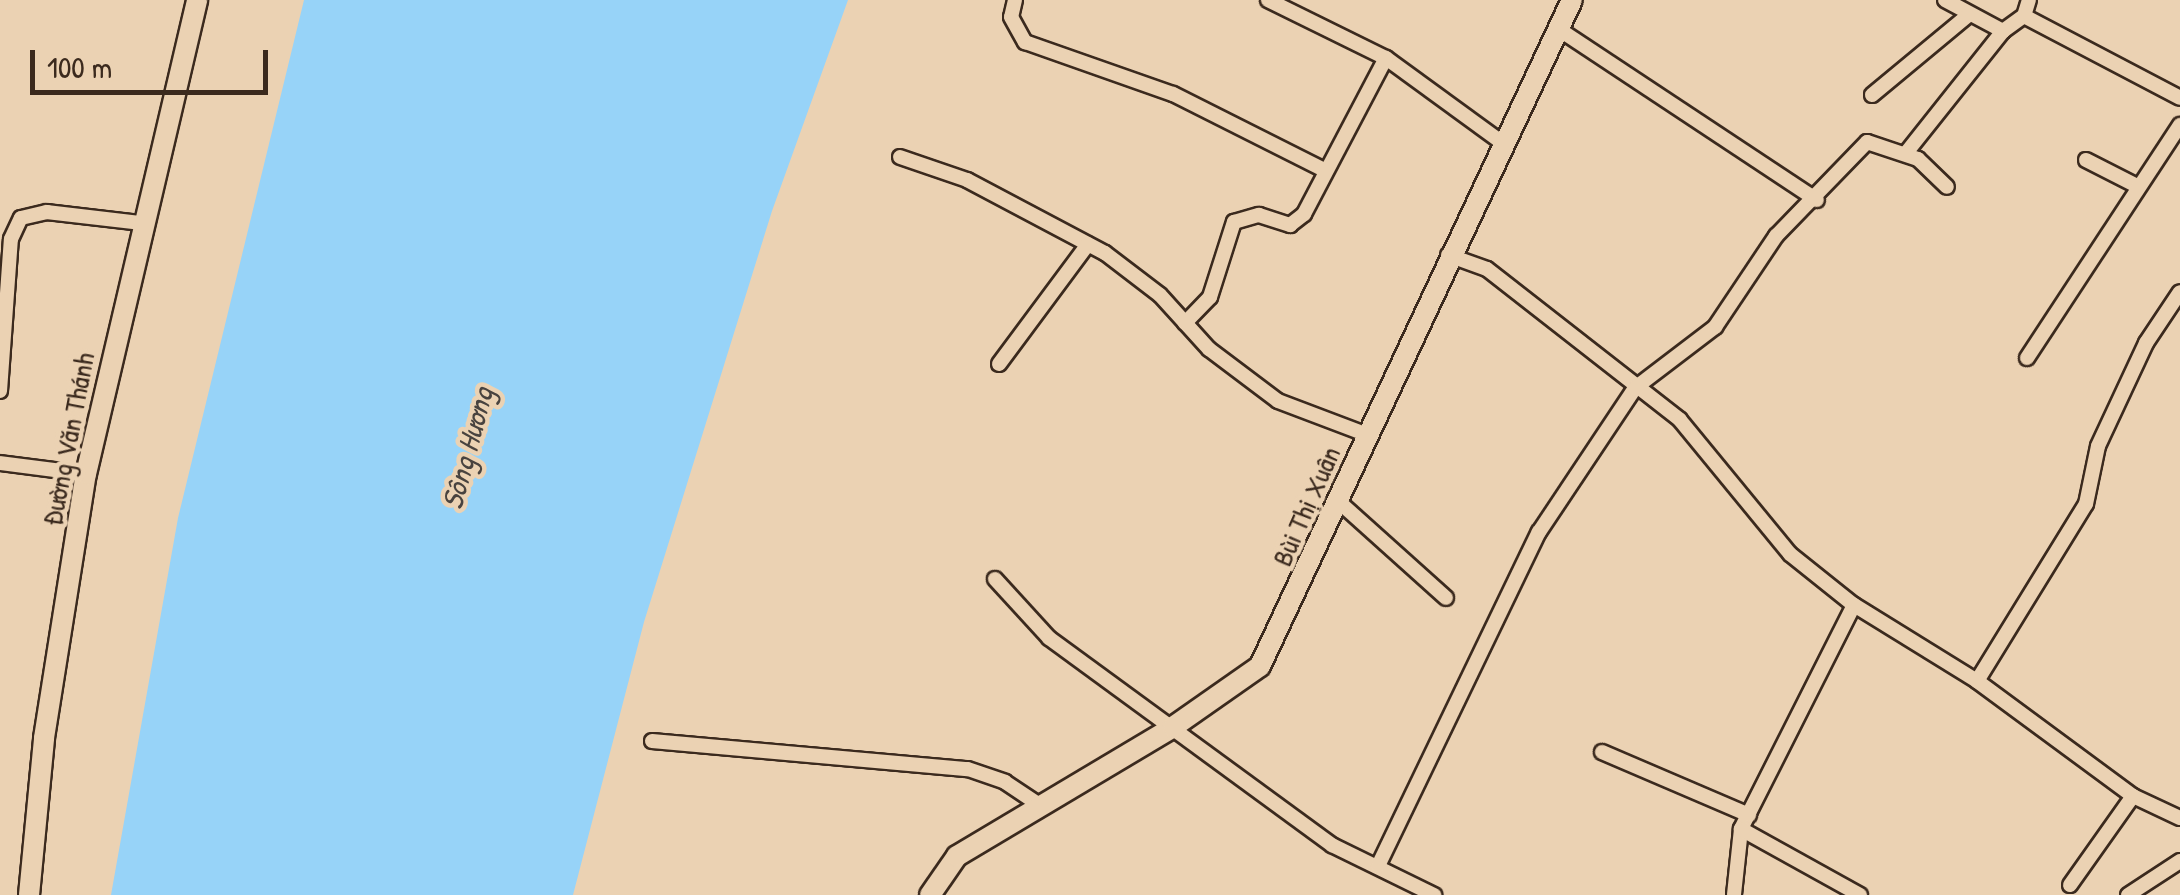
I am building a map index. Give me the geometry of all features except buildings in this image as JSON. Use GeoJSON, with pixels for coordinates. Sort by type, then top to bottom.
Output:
{"type":"FeatureCollection","features":[{"type":"Feature","properties":{"kind":"street","name":"Đường Văn Thánh"},"geometry":{"type":"LineString","coordinates":[[30,895],[42,757],[86,474],[141,222],[198,0]]}},
{"type":"Feature","properties":{"kind":"street"},"geometry":{"type":"LineString","coordinates":[[1015,0],[1011,17],[1025,42],[1173,94],[1324,170]]}},
{"type":"Feature","properties":{"kind":"street"},"geometry":{"type":"LineString","coordinates":[[1268,0],[1386,58],[1504,144]]}},
{"type":"Feature","properties":{"kind":"street"},"geometry":{"type":"LineString","coordinates":[[1945,0],[1967,16],[2003,30]]}},
{"type":"Feature","properties":{"kind":"street"},"geometry":{"type":"LineString","coordinates":[[1906,153],[2003,30],[2024,16],[2029,0]]}},
{"type":"Feature","properties":{"kind":"street","name":"Bùi Thị Xuân"},"geometry":{"type":"LineString","coordinates":[[930,895],[958,856],[1173,727],[1260,666],[1448,255],[1560,30],[1568,2]]}},
{"type":"Feature","properties":{"kind":"street"},"geometry":{"type":"LineString","coordinates":[[1872,95],[1967,16]]}},
{"type":"Feature","properties":{"kind":"street"},"geometry":{"type":"LineString","coordinates":[[2024,16],[2180,98]]}},
{"type":"Feature","properties":{"kind":"street"},"geometry":{"type":"LineString","coordinates":[[1560,30],[1720,142],[1817,200]]}},
{"type":"Feature","properties":{"kind":"street"},"geometry":{"type":"LineString","coordinates":[[1185,323],[1210,297],[1234,222],[1258,215],[1297,222],[1386,58]]}},
{"type":"Feature","properties":{"kind":"street"},"geometry":{"type":"LineString","coordinates":[[2027,358],[2180,126]]}},
{"type":"Feature","properties":{"kind":"street"},"geometry":{"type":"LineString","coordinates":[[1378,866],[1539,532],[1635,388],[1715,327],[1776,236],[1817,200],[1867,142],[1906,153],[1947,187]]}},
{"type":"Feature","properties":{"kind":"street"},"geometry":{"type":"LineString","coordinates":[[900,157],[966,180],[1088,244],[1134,273],[1185,323],[1278,400],[1368,434]]}},
{"type":"Feature","properties":{"kind":"street"},"geometry":{"type":"LineString","coordinates":[[2086,160],[2140,187]]}},
{"type":"Feature","properties":{"kind":"street"},"geometry":{"type":"LineString","coordinates":[[0,391],[11,239],[22,218],[47,212],[141,222]]}},
{"type":"Feature","properties":{"kind":"street"},"geometry":{"type":"LineString","coordinates":[[1000,364],[1088,244]]}},
{"type":"Feature","properties":{"kind":"street"},"geometry":{"type":"LineString","coordinates":[[1448,255],[1487,269],[1680,420],[1790,554],[1854,605],[1977,681],[2133,796],[2180,818]]}},
{"type":"Feature","properties":{"kind":"street"},"geometry":{"type":"LineString","coordinates":[[1977,681],[2086,504],[2098,446],[2146,343],[2180,292]]}},
{"type":"Feature","properties":{"kind":"street"},"geometry":{"type":"LineString","coordinates":[[0,463],[86,474]]}},
{"type":"Feature","properties":{"kind":"street"},"geometry":{"type":"LineString","coordinates":[[1338,501],[1446,598]]}},
{"type":"Feature","properties":{"kind":"street"},"geometry":{"type":"LineString","coordinates":[[995,580],[1049,638],[1332,845],[1434,895]]}},
{"type":"Feature","properties":{"kind":"street"},"geometry":{"type":"LineString","coordinates":[[1734,895],[1741,830],[1854,605]]}},
{"type":"Feature","properties":{"kind":"street"},"geometry":{"type":"LineString","coordinates":[[652,741],[968,769],[1005,782],[1041,806]]}},
{"type":"Feature","properties":{"kind":"street"},"geometry":{"type":"LineString","coordinates":[[1602,752],[1749,814]]}},
{"type":"Feature","properties":{"kind":"street"},"geometry":{"type":"LineString","coordinates":[[2070,885],[2133,796]]}},
{"type":"Feature","properties":{"kind":"street"},"geometry":{"type":"LineString","coordinates":[[1741,830],[1860,895]]}},
{"type":"Feature","properties":{"kind":"street"},"geometry":{"type":"LineString","coordinates":[[2128,895],[2180,861]]}},
{"type":"Feature","properties":{"kind":"water","name":"Sông Hương"},"geometry":{"type":"Polygon","coordinates":[[[304,0],[848,0],[772,211],[644,622],[573,895],[111,895],[178,518],[304,0]]]}}]}
